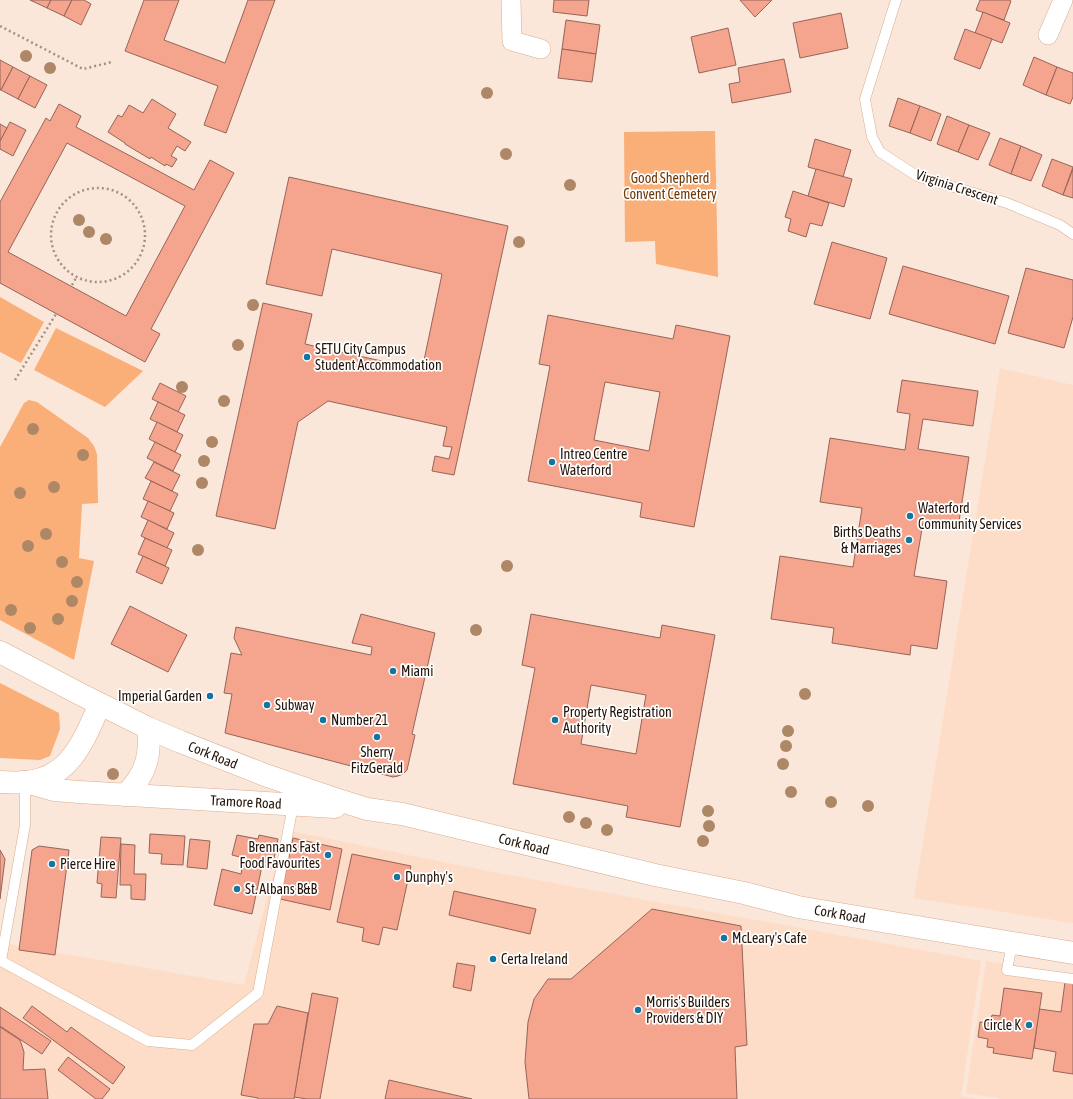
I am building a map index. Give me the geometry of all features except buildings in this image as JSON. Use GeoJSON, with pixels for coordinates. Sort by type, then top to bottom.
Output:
{"type":"FeatureCollection","features":[{"type":"Feature","properties":{"kind":"main road","name":"Cork Road"},"geometry":{"type":"LineString","coordinates":[[0,652],[148,728],[265,775],[367,809],[402,814],[655,876],[744,893],[798,907],[1073,953]]}},
{"type":"Feature","properties":{"kind":"main road","name":"Tramore Road"},"geometry":{"type":"LineString","coordinates":[[0,782],[25,782],[43,778],[54,773],[65,765],[74,756],[81,745],[100,704]]}},
{"type":"Feature","properties":{"kind":"main road"},"geometry":{"type":"LineString","coordinates":[[125,796],[138,780],[147,762],[149,751],[148,728]]}},
{"type":"Feature","properties":{"kind":"main road","name":"Tramore Road"},"geometry":{"type":"LineString","coordinates":[[25,782],[54,790],[125,796],[367,809]]}},
{"type":"Feature","properties":{"kind":"street"},"geometry":{"type":"LineString","coordinates":[[512,0],[512,41],[541,49]]}},
{"type":"Feature","properties":{"kind":"street"},"geometry":{"type":"LineString","coordinates":[[1048,35],[1063,0]]}},
{"type":"Feature","properties":{"kind":"lane","name":"Virginia Crescent"},"geometry":{"type":"LineString","coordinates":[[896,0],[865,99],[872,137],[880,152],[917,176],[1007,203],[1060,225],[1073,234]]}},
{"type":"Feature","properties":{"kind":"lane"},"geometry":{"type":"LineString","coordinates":[[25,782],[25,825],[1,961],[148,1041],[192,1045],[258,993],[293,805]]}},
{"type":"Feature","properties":{"kind":"lane"},"geometry":{"type":"LineString","coordinates":[[1012,944],[1007,970],[1073,979]]}},
{"type":"Feature","properties":{"kind":"path"},"geometry":{"type":"LineString","coordinates":[[0,26],[83,69],[112,62]]}},
{"type":"Feature","properties":{"kind":"path"},"geometry":{"type":"LineString","coordinates":[[95,188],[110,190],[125,196],[136,207],[144,221],[146,237],[143,253],[134,266],[122,276],[107,282],[91,282],[76,278],[64,268],[55,256],[51,241],[52,225],[57,211],[67,199],[80,191],[95,188]]}},
{"type":"Feature","properties":{"kind":"path"},"geometry":{"type":"LineString","coordinates":[[72,285],[76,278]]}},
{"type":"Feature","properties":{"kind":"path"},"geometry":{"type":"LineString","coordinates":[[15,380],[56,314]]}},
{"type":"Feature","properties":{"kind":"shaded area"},"geometry":{"type":"Polygon","coordinates":[[[1000,368],[1073,385],[1073,923],[914,898],[1000,368]]]}},
{"type":"Feature","properties":{"kind":"shaded area"},"geometry":{"type":"Polygon","coordinates":[[[285,830],[488,871],[981,961],[961,1096],[977,1099],[0,1099],[0,942],[244,985],[285,830]]]}},
{"type":"Feature","properties":{"kind":"shaded area"},"geometry":{"type":"Polygon","coordinates":[[[986,961],[1073,974],[1073,1099],[1002,1099],[966,1093],[986,961]]]}},
{"type":"Feature","properties":{"kind":"green space","name":"Good Shepherd Convent Cemetery"},"geometry":{"type":"Polygon","coordinates":[[[715,131],[718,277],[656,264],[655,241],[625,242],[624,132],[715,131]]]}},
{"type":"Feature","properties":{"kind":"green space"},"geometry":{"type":"Polygon","coordinates":[[[0,297],[44,322],[21,363],[0,352],[0,297]]]}},
{"type":"Feature","properties":{"kind":"green space"},"geometry":{"type":"Polygon","coordinates":[[[56,328],[143,371],[105,407],[34,370],[56,328]]]}},
{"type":"Feature","properties":{"kind":"green space"},"geometry":{"type":"Polygon","coordinates":[[[29,400],[37,402],[88,438],[94,446],[97,454],[98,503],[82,504],[79,558],[94,561],[74,660],[0,620],[0,447],[24,403],[29,400]]]}},
{"type":"Feature","properties":{"kind":"green space"},"geometry":{"type":"Polygon","coordinates":[[[0,683],[59,713],[60,729],[50,756],[40,760],[0,758],[0,683]]]}},
{"type":"Feature","properties":{"kind":"place","name":"SETU City Campus Student Accommodation"},"geometry":{"type":"Point","coordinates":[307,357]}},
{"type":"Feature","properties":{"kind":"place","name":"Intreo Centre Waterford"},"geometry":{"type":"Point","coordinates":[552,462]}},
{"type":"Feature","properties":{"kind":"place","name":"Waterford Community Services"},"geometry":{"type":"Point","coordinates":[910,516]}},
{"type":"Feature","properties":{"kind":"place","name":"Births Deaths & Marriages"},"geometry":{"type":"Point","coordinates":[909,540]}},
{"type":"Feature","properties":{"kind":"place","name":"Miami"},"geometry":{"type":"Point","coordinates":[393,671]}},
{"type":"Feature","properties":{"kind":"place","name":"Imperial Garden"},"geometry":{"type":"Point","coordinates":[210,696]}},
{"type":"Feature","properties":{"kind":"place","name":"Subway"},"geometry":{"type":"Point","coordinates":[267,705]}},
{"type":"Feature","properties":{"kind":"place","name":"Number 21"},"geometry":{"type":"Point","coordinates":[323,720]}},
{"type":"Feature","properties":{"kind":"place","name":"Property Registration Authority"},"geometry":{"type":"Point","coordinates":[555,720]}},
{"type":"Feature","properties":{"kind":"place","name":"Sherry FitzGerald"},"geometry":{"type":"Point","coordinates":[377,737]}},
{"type":"Feature","properties":{"kind":"place","name":"Brennans Fast Food Favourites"},"geometry":{"type":"Point","coordinates":[328,855]}},
{"type":"Feature","properties":{"kind":"place","name":"Pierce Hire"},"geometry":{"type":"Point","coordinates":[52,864]}},
{"type":"Feature","properties":{"kind":"place","name":"Dunphy's"},"geometry":{"type":"Point","coordinates":[397,877]}},
{"type":"Feature","properties":{"kind":"place","name":"St. Albans B&B"},"geometry":{"type":"Point","coordinates":[237,889]}},
{"type":"Feature","properties":{"kind":"place","name":"McLeary's Cafe"},"geometry":{"type":"Point","coordinates":[724,938]}},
{"type":"Feature","properties":{"kind":"place","name":"Certa Ireland"},"geometry":{"type":"Point","coordinates":[493,959]}},
{"type":"Feature","properties":{"kind":"place","name":"Morris's Builders Providers & DIY"},"geometry":{"type":"Point","coordinates":[638,1010]}},
{"type":"Feature","properties":{"kind":"place","name":"Circle K"},"geometry":{"type":"Point","coordinates":[1029,1025]}}]}
